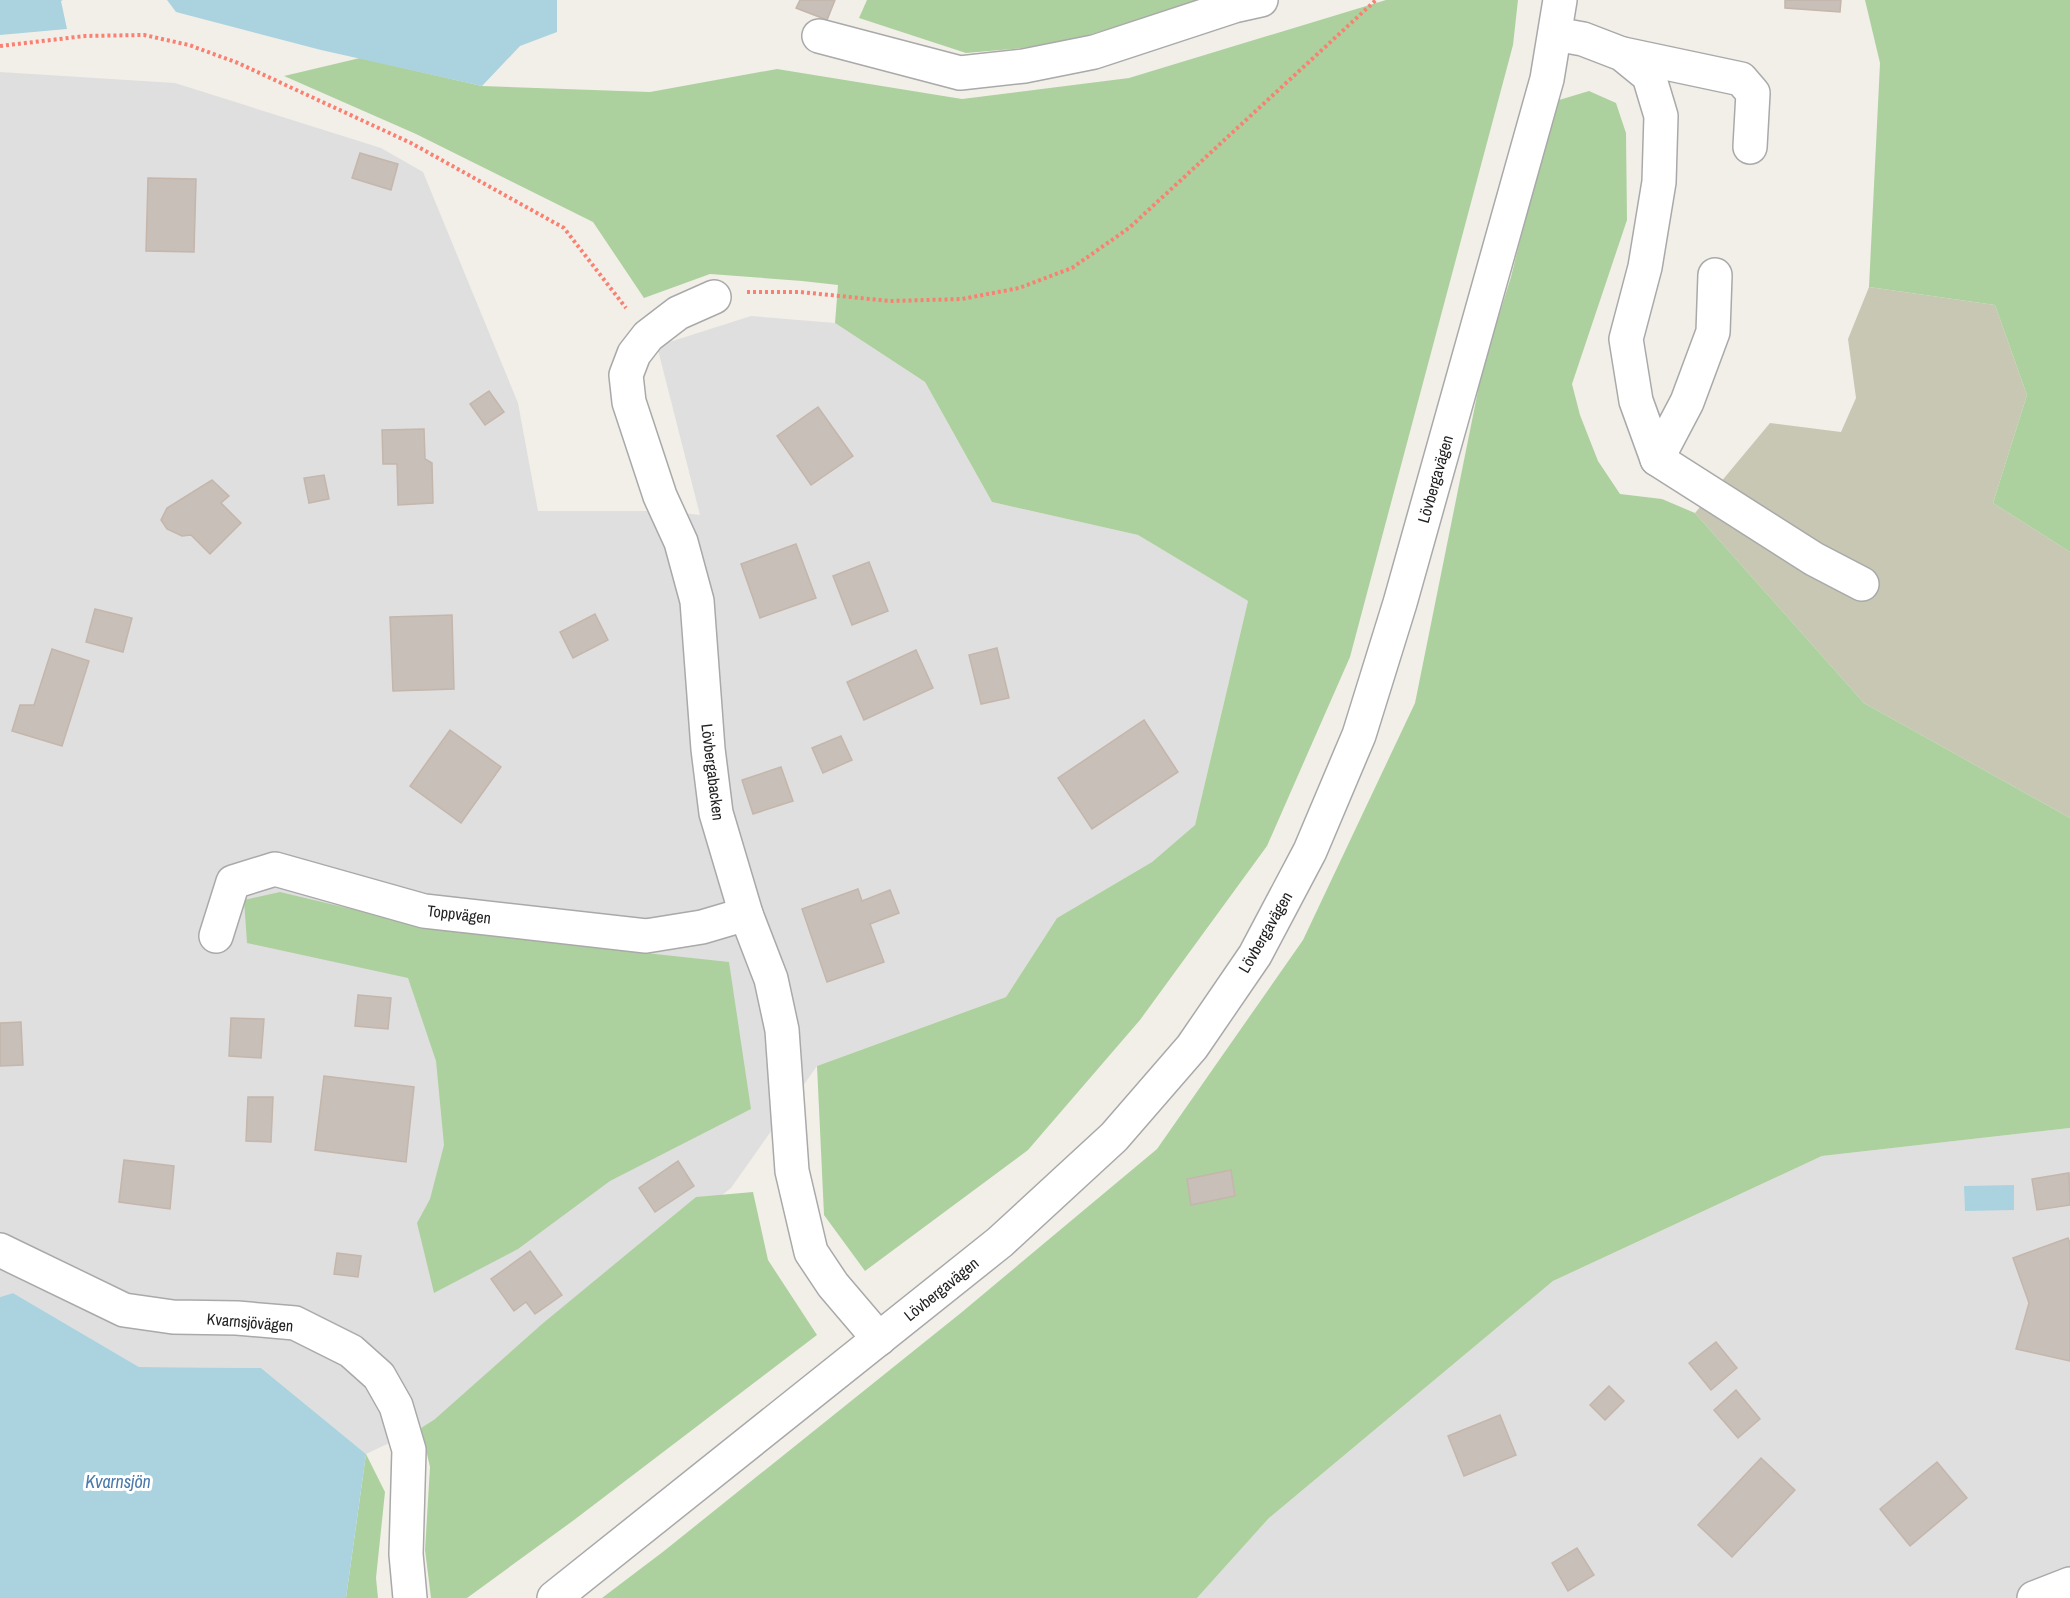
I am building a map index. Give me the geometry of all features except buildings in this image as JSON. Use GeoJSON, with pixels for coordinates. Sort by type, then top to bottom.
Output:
{"type":"FeatureCollection","features":[{"type":"Feature","properties":{"kind":"street"},"geometry":{"type":"LineString","coordinates":[[819,36],[960,73],[1024,66],[1094,52],[1234,6],[1261,0]]}},
{"type":"Feature","properties":{"kind":"street","name":"Lövbergavägen"},"geometry":{"type":"LineString","coordinates":[[554,1598],[1000,1242],[1122,1128],[1192,1047],[1255,955],[1310,851],[1359,735],[1400,603],[1547,80],[1560,0]]}},
{"type":"Feature","properties":{"kind":"street"},"geometry":{"type":"LineString","coordinates":[[1555,33],[1583,39],[1622,54],[1741,79],[1753,93],[1750,147]]}},
{"type":"Feature","properties":{"kind":"street"},"geometry":{"type":"LineString","coordinates":[[1622,54],[1649,76],[1661,116],[1657,193],[1645,267],[1626,339],[1636,401],[1657,459],[1814,559],[1862,584]]}},
{"type":"Feature","properties":{"kind":"street"},"geometry":{"type":"LineString","coordinates":[[1657,459],[1688,402],[1713,332],[1715,275]]}},
{"type":"Feature","properties":{"kind":"street","name":"Lövbergabacken"},"geometry":{"type":"LineString","coordinates":[[714,297],[678,313],[648,336],[634,354],[626,375],[629,402],[660,496],[681,542],[698,602],[708,749],[716,813],[746,914],[771,979],[782,1030],[792,1171],[811,1252],[833,1285],[879,1339]]}},
{"type":"Feature","properties":{"kind":"street","name":"Toppvägen"},"geometry":{"type":"LineString","coordinates":[[216,936],[233,882],[275,869],[424,910],[646,936],[702,927],[746,914]]}},
{"type":"Feature","properties":{"kind":"street","name":"Kvarnsjövägen"},"geometry":{"type":"LineString","coordinates":[[0,1250],[124,1310],[173,1317],[237,1318],[295,1323],[351,1351],[379,1376],[396,1407],[409,1450],[406,1554],[410,1598]]}},
{"type":"Feature","properties":{"kind":"street"},"geometry":{"type":"LineString","coordinates":[[2034,1598],[2070,1584]]}},
{"type":"Feature","properties":{"kind":"path"},"geometry":{"type":"LineString","coordinates":[[714,297],[755,291],[800,292],[890,301],[962,298],[1019,288],[1072,268],[1129,228],[1376,0]]}},
{"type":"Feature","properties":{"kind":"path"},"geometry":{"type":"LineString","coordinates":[[0,46],[85,36],[144,35],[189,45],[238,63],[411,143],[564,228],[648,336]]}},
{"type":"Feature","properties":{"kind":"shaded area"},"geometry":{"type":"Polygon","coordinates":[[[0,72],[175,83],[381,148],[423,172],[518,403],[538,511],[666,511],[700,515],[657,346],[751,316],[835,323],[925,382],[992,502],[1138,535],[1248,601],[1195,825],[1152,862],[1057,918],[1006,997],[817,1066],[731,1188],[435,1419],[366,1454],[261,1368],[139,1367],[13,1293],[0,1297],[0,72]]]}},
{"type":"Feature","properties":{"kind":"shaded area"},"geometry":{"type":"Polygon","coordinates":[[[1869,287],[1995,305],[2027,395],[1993,503],[2070,552],[2070,818],[1864,703],[1695,513],[1770,423],[1841,432],[1856,398],[1848,339],[1869,287]]]}},
{"type":"Feature","properties":{"kind":"shaded area"},"geometry":{"type":"Polygon","coordinates":[[[2070,1128],[2070,1598],[1197,1598],[1269,1518],[1553,1281],[1822,1156],[2070,1128]]]}},
{"type":"Feature","properties":{"kind":"green space"},"geometry":{"type":"Polygon","coordinates":[[[867,0],[1202,0],[1056,45],[966,53],[859,18],[867,0]]]}},
{"type":"Feature","properties":{"kind":"green space"},"geometry":{"type":"Polygon","coordinates":[[[1386,0],[1518,0],[1513,45],[1350,657],[1267,846],[1140,1020],[1028,1150],[865,1271],[824,1215],[817,1066],[1006,997],[1057,918],[1152,862],[1195,825],[1248,601],[1138,535],[992,502],[925,382],[835,323],[838,285],[710,274],[644,298],[593,222],[416,134],[284,76],[360,58],[482,86],[650,92],[777,69],[962,99],[1129,78],[1386,0]]]}},
{"type":"Feature","properties":{"kind":"green space"},"geometry":{"type":"Polygon","coordinates":[[[1865,0],[2070,0],[2070,552],[1993,503],[2027,395],[1995,305],[1869,287],[1880,63],[1865,0]]]}},
{"type":"Feature","properties":{"kind":"green space"},"geometry":{"type":"Polygon","coordinates":[[[1589,91],[1616,103],[1626,133],[1627,220],[1572,384],[1580,415],[1598,461],[1620,494],[1662,499],[1695,513],[1864,703],[2070,818],[2070,1128],[1822,1156],[1553,1281],[1269,1518],[1197,1598],[602,1598],[962,1312],[1157,1149],[1303,940],[1415,703],[1483,366],[1511,277],[1546,135],[1559,100],[1589,91]]]}},
{"type":"Feature","properties":{"kind":"green space"},"geometry":{"type":"Polygon","coordinates":[[[280,892],[415,924],[729,962],[751,1109],[610,1181],[518,1249],[434,1293],[417,1223],[430,1199],[444,1145],[436,1061],[408,978],[247,943],[244,900],[280,892]]]}},
{"type":"Feature","properties":{"kind":"green space"},"geometry":{"type":"Polygon","coordinates":[[[753,1192],[768,1260],[817,1335],[574,1520],[467,1598],[431,1598],[425,1550],[430,1467],[421,1428],[435,1419],[542,1324],[696,1197],[753,1192]]]}},
{"type":"Feature","properties":{"kind":"green space"},"geometry":{"type":"Polygon","coordinates":[[[366,1454],[385,1492],[376,1578],[378,1598],[346,1598],[366,1454]]]}},
{"type":"Feature","properties":{"kind":"water"},"geometry":{"type":"Polygon","coordinates":[[[0,0],[63,0],[61,1],[67,29],[0,35],[0,0]]]}},
{"type":"Feature","properties":{"kind":"water"},"geometry":{"type":"Polygon","coordinates":[[[167,0],[557,0],[557,32],[520,46],[482,86],[321,50],[176,12],[167,0]]]}},
{"type":"Feature","properties":{"kind":"water"},"geometry":{"type":"Polygon","coordinates":[[[2014,1185],[2014,1210],[1965,1211],[1964,1186],[2014,1185]]]}},
{"type":"Feature","properties":{"kind":"water","name":"Kvarnsjön"},"geometry":{"type":"Polygon","coordinates":[[[13,1293],[139,1367],[261,1368],[366,1454],[346,1598],[0,1598],[0,1297],[13,1293]]]}}]}
